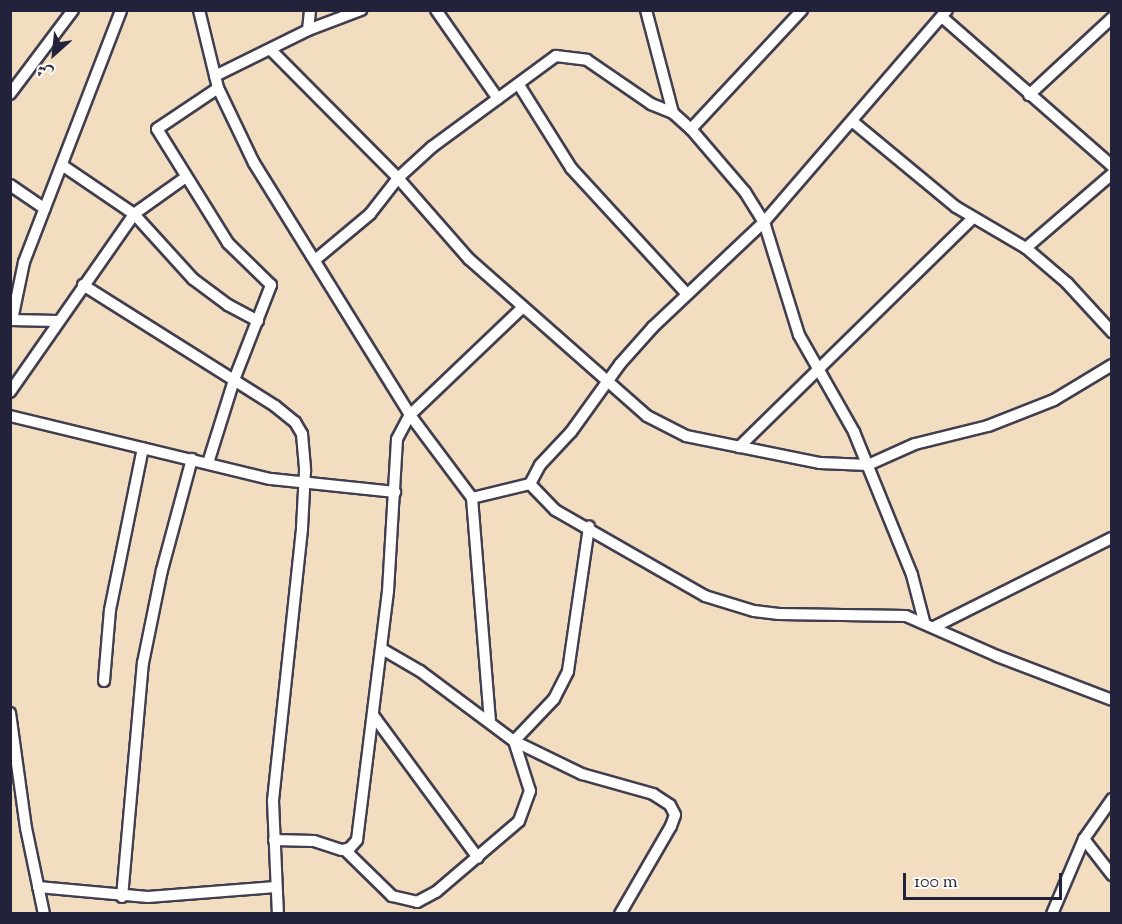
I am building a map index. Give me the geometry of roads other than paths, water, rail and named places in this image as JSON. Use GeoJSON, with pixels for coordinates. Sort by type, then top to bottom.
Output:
{"type":"FeatureCollection","features":[{"type":"Feature","properties":{"kind":"street"},"geometry":{"type":"LineString","coordinates":[[10,94],[73,10]]}},
{"type":"Feature","properties":{"kind":"street"},"geometry":{"type":"LineString","coordinates":[[58,321],[11,320],[24,262],[121,10]]}},
{"type":"Feature","properties":{"kind":"street"},"geometry":{"type":"LineString","coordinates":[[200,10],[218,88],[254,163],[410,415],[472,498],[490,720]]}},
{"type":"Feature","properties":{"kind":"street"},"geometry":{"type":"LineString","coordinates":[[308,30],[310,10]]}},
{"type":"Feature","properties":{"kind":"street"},"geometry":{"type":"LineString","coordinates":[[215,76],[308,30],[361,10]]}},
{"type":"Feature","properties":{"kind":"street"},"geometry":{"type":"LineString","coordinates":[[436,10],[498,99]]}},
{"type":"Feature","properties":{"kind":"street"},"geometry":{"type":"LineString","coordinates":[[646,10],[673,113]]}},
{"type":"Feature","properties":{"kind":"street"},"geometry":{"type":"LineString","coordinates":[[691,129],[802,10]]}},
{"type":"Feature","properties":{"kind":"street"},"geometry":{"type":"LineString","coordinates":[[472,498],[530,484],[540,465],[571,432],[608,382],[686,293],[764,222],[944,14],[1029,95],[1112,166]]}},
{"type":"Feature","properties":{"kind":"street"},"geometry":{"type":"LineString","coordinates":[[1029,95],[1112,18]]}},
{"type":"Feature","properties":{"kind":"street"},"geometry":{"type":"LineString","coordinates":[[271,50],[398,178],[448,238],[523,308],[664,427],[740,447],[820,463],[868,465],[915,444],[988,426],[1054,400],[1112,365]]}},
{"type":"Feature","properties":{"kind":"street"},"geometry":{"type":"LineString","coordinates":[[315,260],[370,214],[398,178],[432,147],[556,56],[576,56],[651,104],[673,113],[691,129],[745,192],[764,222],[799,335],[844,412],[868,465],[912,575],[924,621]]}},
{"type":"Feature","properties":{"kind":"street"},"geometry":{"type":"LineString","coordinates":[[519,84],[571,168],[686,293]]}},
{"type":"Feature","properties":{"kind":"street"},"geometry":{"type":"LineString","coordinates":[[208,464],[234,380],[271,285],[234,252],[157,128],[218,88]]}},
{"type":"Feature","properties":{"kind":"street"},"geometry":{"type":"LineString","coordinates":[[852,121],[932,189],[973,218],[1026,248],[1067,283],[1112,332]]}},
{"type":"Feature","properties":{"kind":"street"},"geometry":{"type":"LineString","coordinates":[[62,165],[134,214],[193,279],[228,305],[258,321]]}},
{"type":"Feature","properties":{"kind":"street"},"geometry":{"type":"LineString","coordinates":[[1026,248],[1112,174]]}},
{"type":"Feature","properties":{"kind":"street"},"geometry":{"type":"LineString","coordinates":[[10,392],[134,214],[186,177]]}},
{"type":"Feature","properties":{"kind":"street"},"geometry":{"type":"LineString","coordinates":[[10,185],[45,209]]}},
{"type":"Feature","properties":{"kind":"street"},"geometry":{"type":"LineString","coordinates":[[740,447],[766,417],[820,371],[973,218]]}},
{"type":"Feature","properties":{"kind":"street"},"geometry":{"type":"LineString","coordinates":[[83,285],[275,406],[300,428],[304,442],[304,485],[274,776],[274,840],[278,914]]}},
{"type":"Feature","properties":{"kind":"street"},"geometry":{"type":"LineString","coordinates":[[345,850],[352,847],[358,835],[382,649],[395,492],[396,447],[402,425],[523,308]]}},
{"type":"Feature","properties":{"kind":"street"},"geometry":{"type":"LineString","coordinates":[[10,416],[304,485],[395,492]]}},
{"type":"Feature","properties":{"kind":"street"},"geometry":{"type":"LineString","coordinates":[[104,681],[110,610],[143,448]]}},
{"type":"Feature","properties":{"kind":"street"},"geometry":{"type":"LineString","coordinates":[[122,897],[143,663],[162,570],[192,459]]}},
{"type":"Feature","properties":{"kind":"street"},"geometry":{"type":"LineString","coordinates":[[530,484],[555,510],[589,527],[681,583],[736,606],[779,614],[886,613],[924,621],[997,656],[1112,700]]}},
{"type":"Feature","properties":{"kind":"street"},"geometry":{"type":"LineString","coordinates":[[514,741],[554,699],[568,671],[589,527]]}},
{"type":"Feature","properties":{"kind":"street"},"geometry":{"type":"LineString","coordinates":[[936,626],[1112,538]]}},
{"type":"Feature","properties":{"kind":"street"},"geometry":{"type":"LineString","coordinates":[[382,649],[490,720],[514,741],[594,779],[653,794],[673,808],[671,826],[620,914]]}},
{"type":"Feature","properties":{"kind":"street"},"geometry":{"type":"LineString","coordinates":[[10,713],[44,914]]}},
{"type":"Feature","properties":{"kind":"street"},"geometry":{"type":"LineString","coordinates":[[373,715],[478,858]]}},
{"type":"Feature","properties":{"kind":"street"},"geometry":{"type":"LineString","coordinates":[[274,840],[314,841],[345,850],[392,896],[417,902],[436,892],[512,828],[528,802],[528,779],[514,741]]}},
{"type":"Feature","properties":{"kind":"street"},"geometry":{"type":"LineString","coordinates":[[1052,914],[1084,839],[1112,799]]}},
{"type":"Feature","properties":{"kind":"street"},"geometry":{"type":"LineString","coordinates":[[1084,839],[1112,875]]}},
{"type":"Feature","properties":{"kind":"street"},"geometry":{"type":"LineString","coordinates":[[38,887],[122,897],[276,887]]}}]}
